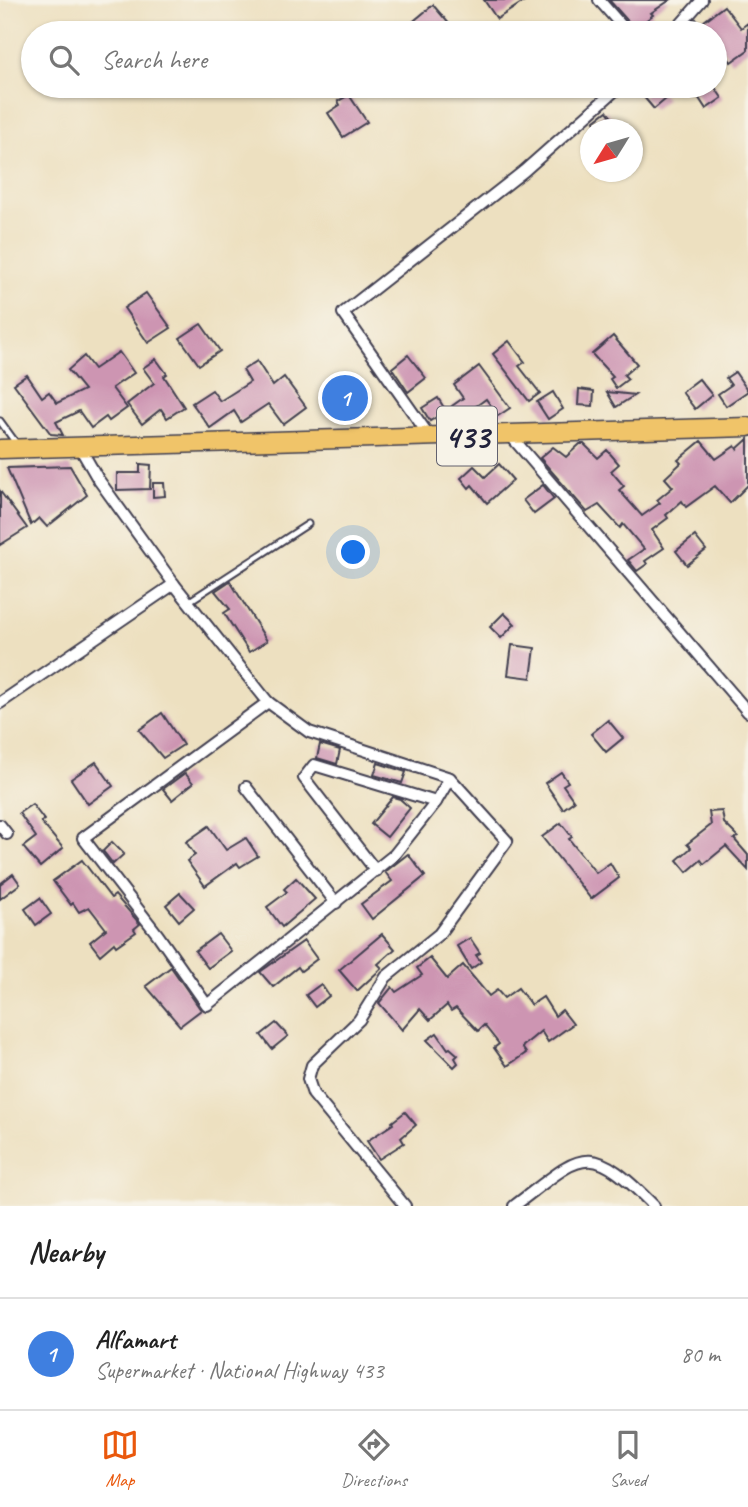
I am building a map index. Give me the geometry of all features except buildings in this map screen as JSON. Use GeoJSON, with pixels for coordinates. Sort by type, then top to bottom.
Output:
{"type":"FeatureCollection","features":[{"type":"Feature","properties":{"kind":"main road","name":"433"},"geometry":{"type":"LineString","coordinates":[[0,449],[748,427]]}},
{"type":"Feature","properties":{"kind":"street"},"geometry":{"type":"LineString","coordinates":[[599,0],[617,21]]}},
{"type":"Feature","properties":{"kind":"street"},"geometry":{"type":"LineString","coordinates":[[684,21],[702,0]]}},
{"type":"Feature","properties":{"kind":"street"},"geometry":{"type":"LineString","coordinates":[[429,437],[343,313],[524,171],[606,98]]}},
{"type":"Feature","properties":{"kind":"street"},"geometry":{"type":"LineString","coordinates":[[510,435],[748,712]]}},
{"type":"Feature","properties":{"kind":"street"},"geometry":{"type":"LineString","coordinates":[[79,446],[98,479],[174,584],[268,702],[309,732],[450,778],[507,841],[439,934],[386,978],[359,1020],[312,1065],[308,1079],[313,1094],[405,1206]]}},
{"type":"Feature","properties":{"kind":"street"},"geometry":{"type":"LineString","coordinates":[[0,703],[174,584]]}},
{"type":"Feature","properties":{"kind":"street"},"geometry":{"type":"LineString","coordinates":[[268,702],[83,838],[208,1004],[394,855],[436,802],[450,778]]}},
{"type":"Feature","properties":{"kind":"street"},"geometry":{"type":"LineString","coordinates":[[376,871],[304,778],[314,765],[436,802]]}},
{"type":"Feature","properties":{"kind":"street"},"geometry":{"type":"LineString","coordinates":[[246,787],[335,902]]}},
{"type":"Feature","properties":{"kind":"street"},"geometry":{"type":"LineString","coordinates":[[514,1206],[570,1164],[587,1160],[600,1161],[616,1170],[654,1206]]}},
{"type":"Feature","properties":{"kind":"lane"},"geometry":{"type":"LineString","coordinates":[[0,421],[20,449]]}},
{"type":"Feature","properties":{"kind":"lane"},"geometry":{"type":"LineString","coordinates":[[188,602],[308,524]]}},
{"type":"Feature","properties":{"kind":"place","name":"Alfamart"},"geometry":{"type":"Point","coordinates":[345,398]}}]}
